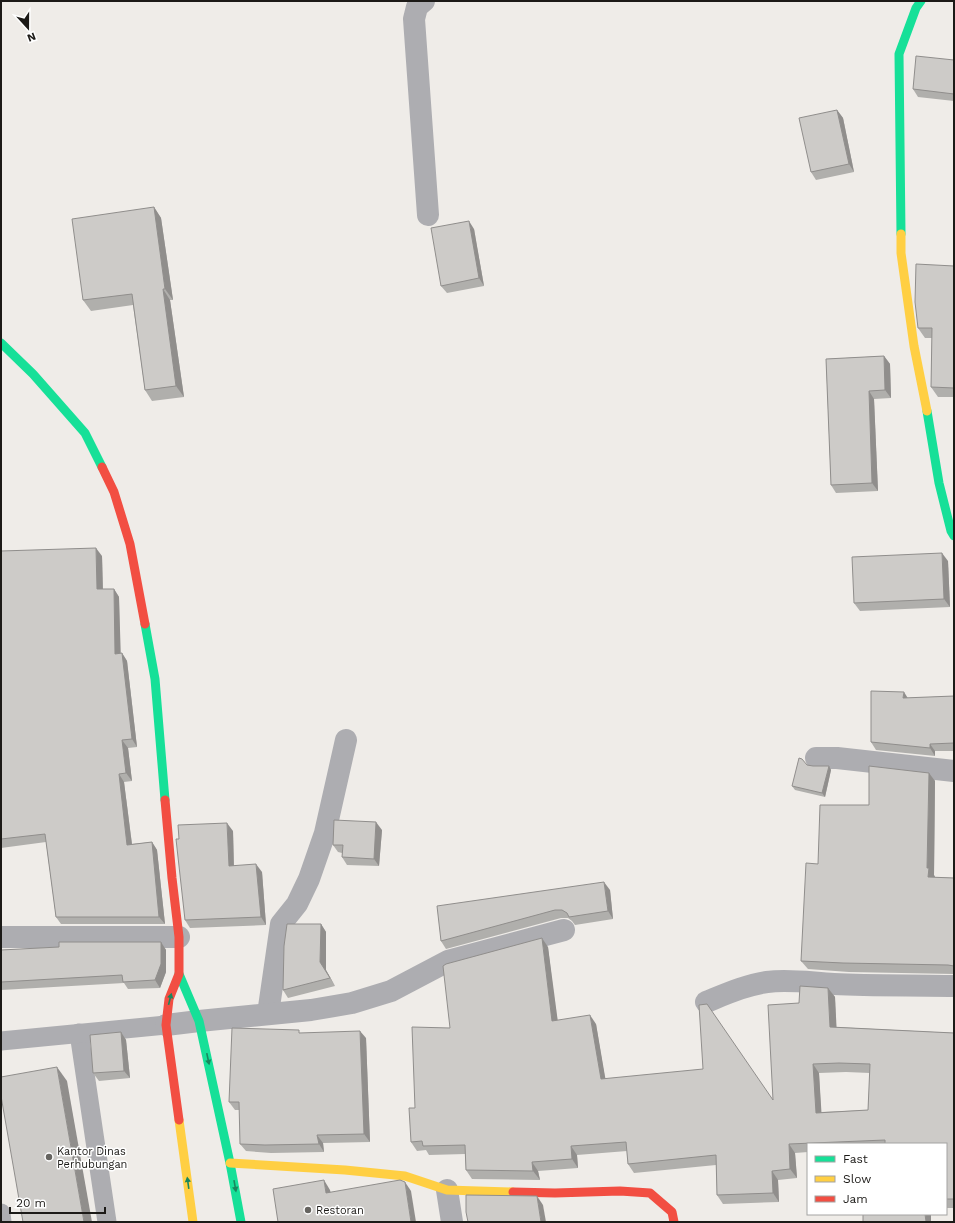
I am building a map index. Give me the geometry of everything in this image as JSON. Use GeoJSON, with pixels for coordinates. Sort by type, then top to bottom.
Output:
{"type":"FeatureCollection","features":[{"type":"Feature","properties":{"kind":"street"},"geometry":{"type":"LineString","coordinates":[[424,1],[417,7],[414,19],[428,215]]}},
{"type":"Feature","properties":{"kind":"street"},"geometry":{"type":"LineString","coordinates":[[921,1],[916,8],[899,54],[900,253],[914,346],[926,402],[939,483],[951,530],[954,536]]}},
{"type":"Feature","properties":{"kind":"street"},"geometry":{"type":"LineString","coordinates":[[1,344],[33,374],[85,433],[114,492],[130,544],[155,679],[179,937],[178,974],[169,999],[166,1025],[193,1222]]}},
{"type":"Feature","properties":{"kind":"street"},"geometry":{"type":"LineString","coordinates":[[268,1014],[281,924],[297,904],[309,879],[325,833],[346,740]]}},
{"type":"Feature","properties":{"kind":"street"},"geometry":{"type":"LineString","coordinates":[[816,758],[837,758],[954,772]]}},
{"type":"Feature","properties":{"kind":"street"},"geometry":{"type":"LineString","coordinates":[[166,1025],[311,1010],[352,1003],[391,991],[448,962],[564,930]]}},
{"type":"Feature","properties":{"kind":"street"},"geometry":{"type":"LineString","coordinates":[[1,937],[179,937]]}},
{"type":"Feature","properties":{"kind":"street"},"geometry":{"type":"LineString","coordinates":[[178,974],[199,1021],[230,1163],[241,1222]]}},
{"type":"Feature","properties":{"kind":"street"},"geometry":{"type":"LineString","coordinates":[[706,1002],[738,989],[766,982],[781,981],[834,984],[954,986]]}},
{"type":"Feature","properties":{"kind":"street"},"geometry":{"type":"LineString","coordinates":[[230,1163],[346,1170],[405,1176],[447,1190],[555,1193],[620,1190],[650,1193],[672,1212],[674,1222]]}},
{"type":"Feature","properties":{"kind":"street"},"geometry":{"type":"LineString","coordinates":[[447,1190],[452,1222]]}},
{"type":"Feature","properties":{"kind":"lane"},"geometry":{"type":"LineString","coordinates":[[1,1041],[166,1025]]}},
{"type":"Feature","properties":{"kind":"lane"},"geometry":{"type":"LineString","coordinates":[[79,1033],[107,1222]]}},
{"type":"Feature","properties":{"kind":"lane"},"geometry":{"type":"LineString","coordinates":[[1,1213],[2,1222]]}},
{"type":"Feature","properties":{"kind":"building"},"geometry":{"type":"Polygon","coordinates":[[[916,56],[954,60],[954,94],[913,89],[916,56]]]}},
{"type":"Feature","properties":{"kind":"building"},"geometry":{"type":"Polygon","coordinates":[[[837,110],[849,164],[811,172],[799,118],[837,110]]]}},
{"type":"Feature","properties":{"kind":"building"},"geometry":{"type":"Polygon","coordinates":[[[154,207],[176,386],[145,390],[132,294],[83,300],[72,219],[154,207]]]}},
{"type":"Feature","properties":{"kind":"building"},"geometry":{"type":"Polygon","coordinates":[[[469,221],[479,278],[441,286],[431,228],[469,221]]]}},
{"type":"Feature","properties":{"kind":"building"},"geometry":{"type":"Polygon","coordinates":[[[916,264],[954,266],[954,388],[931,387],[932,328],[918,328],[915,302],[916,264]]]}},
{"type":"Feature","properties":{"kind":"building"},"geometry":{"type":"Polygon","coordinates":[[[884,356],[885,390],[869,391],[872,483],[831,485],[826,359],[884,356]]]}},
{"type":"Feature","properties":{"kind":"building"},"geometry":{"type":"Polygon","coordinates":[[[96,548],[97,589],[114,589],[115,654],[122,653],[132,739],[122,740],[126,773],[119,774],[127,845],[152,842],[159,917],[56,917],[45,834],[1,839],[1,551],[96,548]]]}},
{"type":"Feature","properties":{"kind":"building"},"geometry":{"type":"Polygon","coordinates":[[[942,553],[944,599],[854,603],[852,557],[942,553]]]}},
{"type":"Feature","properties":{"kind":"building"},"geometry":{"type":"Polygon","coordinates":[[[871,691],[904,692],[903,698],[954,696],[954,743],[930,744],[930,748],[871,742],[871,691]]]}},
{"type":"Feature","properties":{"kind":"building"},"geometry":{"type":"Polygon","coordinates":[[[799,758],[802,759],[807,765],[829,766],[822,793],[792,786],[799,758]]]}},
{"type":"Feature","properties":{"kind":"building"},"geometry":{"type":"Polygon","coordinates":[[[869,766],[929,773],[928,877],[954,878],[954,966],[801,961],[806,863],[818,864],[820,805],[869,805],[869,766]]]}},
{"type":"Feature","properties":{"kind":"building"},"geometry":{"type":"Polygon","coordinates":[[[334,820],[376,822],[374,859],[342,857],[343,845],[333,845],[334,820]]]}},
{"type":"Feature","properties":{"kind":"building"},"geometry":{"type":"Polygon","coordinates":[[[227,823],[229,866],[256,864],[261,917],[185,920],[176,839],[179,839],[178,825],[227,823]]]}},
{"type":"Feature","properties":{"kind":"building"},"geometry":{"type":"Polygon","coordinates":[[[604,882],[608,911],[569,917],[567,913],[562,910],[555,910],[441,941],[437,906],[604,882]]]}},
{"type":"Feature","properties":{"kind":"building"},"geometry":{"type":"Polygon","coordinates":[[[287,924],[321,924],[320,962],[330,978],[283,990],[284,946],[287,924]]]}},
{"type":"Feature","properties":{"kind":"building"},"geometry":{"type":"Polygon","coordinates":[[[542,938],[552,1021],[590,1015],[601,1079],[703,1069],[699,1005],[707,1004],[773,1100],[768,1005],[799,1003],[800,986],[828,988],[830,1027],[954,1033],[954,1199],[947,1199],[947,1143],[885,1143],[885,1140],[789,1144],[790,1169],[772,1171],[773,1193],[717,1195],[716,1155],[628,1164],[626,1142],[571,1146],[572,1159],[532,1162],[533,1171],[466,1170],[465,1145],[423,1146],[422,1141],[411,1142],[409,1108],[415,1108],[412,1027],[450,1028],[443,966],[542,938]],[[813,1064],[816,1113],[868,1110],[870,1064],[813,1064]]]}},
{"type":"Feature","properties":{"kind":"building"},"geometry":{"type":"Polygon","coordinates":[[[59,942],[161,942],[161,964],[155,980],[123,982],[122,975],[1,982],[1,950],[59,947],[59,942]]]}},
{"type":"Feature","properties":{"kind":"building"},"geometry":{"type":"Polygon","coordinates":[[[232,1028],[299,1030],[299,1033],[360,1031],[364,1134],[317,1135],[319,1144],[240,1144],[239,1102],[229,1102],[232,1028]]]}},
{"type":"Feature","properties":{"kind":"building"},"geometry":{"type":"Polygon","coordinates":[[[121,1032],[124,1071],[93,1073],[90,1035],[121,1032]]]}},
{"type":"Feature","properties":{"kind":"building","name":"Kantor Dinas Perhubungan"},"geometry":{"type":"Polygon","coordinates":[[[57,1067],[84,1222],[23,1222],[1,1096],[1,1077],[57,1067]]]}},
{"type":"Feature","properties":{"kind":"building"},"geometry":{"type":"Polygon","coordinates":[[[324,1180],[326,1193],[400,1180],[405,1182],[411,1222],[278,1222],[273,1189],[324,1180]]]}},
{"type":"Feature","properties":{"kind":"building"},"geometry":{"type":"Polygon","coordinates":[[[466,1195],[537,1196],[541,1222],[468,1222],[466,1212],[466,1195]]]}},
{"type":"Feature","properties":{"kind":"building"},"geometry":{"type":"Polygon","coordinates":[[[863,1215],[925,1215],[926,1222],[863,1222],[863,1215]]]}},
{"type":"Feature","properties":{"kind":"traffic: fast"},"geometry":{"type":"LineString","coordinates":[[901,234],[899,54],[916,8],[921,1]]}},
{"type":"Feature","properties":{"kind":"traffic: fast"},"geometry":{"type":"LineString","coordinates":[[1,343],[33,374],[85,433],[102,467]]}},
{"type":"Feature","properties":{"kind":"traffic: fast"},"geometry":{"type":"LineString","coordinates":[[927,411],[939,483],[951,531],[954,536]]}},
{"type":"Feature","properties":{"kind":"traffic: fast"},"geometry":{"type":"LineString","coordinates":[[145,624],[155,679],[165,800]]}},
{"type":"Feature","properties":{"kind":"traffic: fast"},"geometry":{"type":"LineString","coordinates":[[179,974],[199,1021],[230,1163],[241,1222]]}},
{"type":"Feature","properties":{"kind":"traffic: slow"},"geometry":{"type":"LineString","coordinates":[[901,234],[901,253],[914,346],[927,411]]}},
{"type":"Feature","properties":{"kind":"traffic: slow"},"geometry":{"type":"LineString","coordinates":[[179,1120],[193,1222]]}},
{"type":"Feature","properties":{"kind":"traffic: slow"},"geometry":{"type":"LineString","coordinates":[[230,1163],[345,1170],[405,1176],[447,1190],[513,1192]]}},
{"type":"Feature","properties":{"kind":"traffic: jam"},"geometry":{"type":"LineString","coordinates":[[102,467],[114,492],[130,544],[145,624]]}},
{"type":"Feature","properties":{"kind":"traffic: jam"},"geometry":{"type":"LineString","coordinates":[[165,800],[179,937],[179,974],[169,999],[166,1025],[179,1120]]}},
{"type":"Feature","properties":{"kind":"traffic: jam"},"geometry":{"type":"LineString","coordinates":[[513,1192],[555,1193],[620,1191],[650,1193],[672,1212],[674,1222]]}},
{"type":"Feature","properties":{"kind":"place","name":"Kantor Dinas Perhubungan"},"geometry":{"type":"Point","coordinates":[49,1157]}},
{"type":"Feature","properties":{"kind":"place","name":"Restoran"},"geometry":{"type":"Point","coordinates":[308,1210]}}]}
